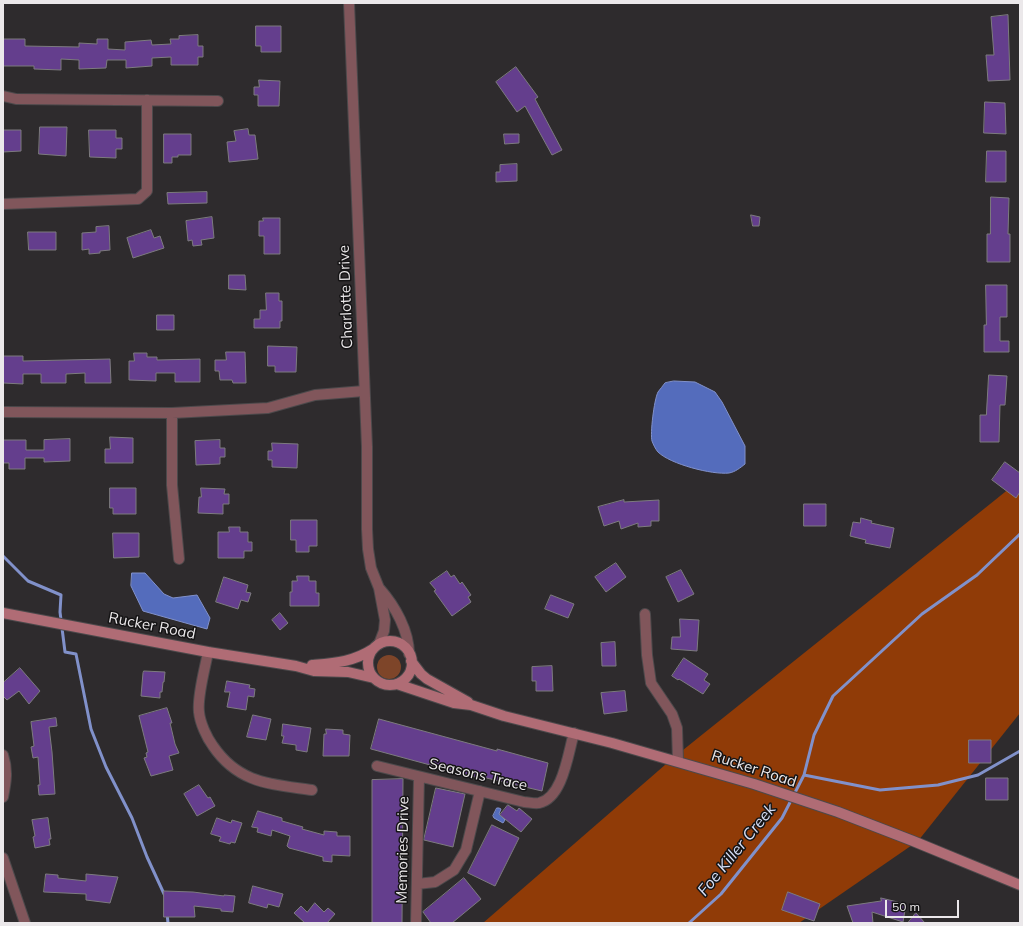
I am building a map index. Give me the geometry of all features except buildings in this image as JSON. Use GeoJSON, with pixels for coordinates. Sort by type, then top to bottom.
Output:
{"type":"FeatureCollection","features":[{"type":"Feature","properties":{"kind":"main road","name":"Rucker Road"},"geometry":{"type":"LineString","coordinates":[[3,613],[208,652],[296,666],[314,671],[348,672],[374,678]]}},
{"type":"Feature","properties":{"kind":"main road"},"geometry":{"type":"LineString","coordinates":[[387,642],[394,642],[401,645],[407,650],[410,657],[410,670],[407,677],[397,684],[388,685],[381,683],[374,678],[368,667],[370,653],[377,646],[387,642]]}},
{"type":"Feature","properties":{"kind":"main road","name":"Rucker Road"},"geometry":{"type":"LineString","coordinates":[[296,666],[336,663],[361,657],[377,646]]}},
{"type":"Feature","properties":{"kind":"main road","name":"Rucker Road"},"geometry":{"type":"LineString","coordinates":[[410,657],[421,674],[427,679],[471,704],[504,716],[678,761],[776,791],[913,841],[1020,885]]}},
{"type":"Feature","properties":{"kind":"main road","name":"Rucker Road"},"geometry":{"type":"LineString","coordinates":[[397,684],[454,703],[471,704]]}},
{"type":"Feature","properties":{"kind":"street","name":"Charlotte Drive"},"geometry":{"type":"LineString","coordinates":[[349,3],[367,447],[368,549],[371,568],[379,588],[385,620],[384,631],[377,646]]}},
{"type":"Feature","properties":{"kind":"street"},"geometry":{"type":"LineString","coordinates":[[3,96],[16,99],[218,101]]}},
{"type":"Feature","properties":{"kind":"street"},"geometry":{"type":"LineString","coordinates":[[3,204],[138,199],[147,192],[147,100]]}},
{"type":"Feature","properties":{"kind":"street"},"geometry":{"type":"LineString","coordinates":[[3,412],[172,413],[268,408],[315,395],[364,391]]}},
{"type":"Feature","properties":{"kind":"street"},"geometry":{"type":"LineString","coordinates":[[172,413],[172,484],[179,559]]}},
{"type":"Feature","properties":{"kind":"street","name":"Charlotte Drive"},"geometry":{"type":"LineString","coordinates":[[379,588],[386,596],[405,630],[409,644],[410,657]]}},
{"type":"Feature","properties":{"kind":"street"},"geometry":{"type":"LineString","coordinates":[[645,614],[644,619],[649,675],[651,683],[672,714],[676,728],[678,761]]}},
{"type":"Feature","properties":{"kind":"street"},"geometry":{"type":"LineString","coordinates":[[208,652],[201,690],[199,713],[207,738],[221,758],[240,773],[263,783],[312,790]]}},
{"type":"Feature","properties":{"kind":"street","name":"Seasons Trace"},"geometry":{"type":"LineString","coordinates":[[377,766],[524,802],[539,803],[554,795],[561,781],[574,733]]}},
{"type":"Feature","properties":{"kind":"street"},"geometry":{"type":"LineString","coordinates":[[3,755],[6,776],[3,797]]}},
{"type":"Feature","properties":{"kind":"street","name":"Memories Drive"},"geometry":{"type":"LineString","coordinates":[[416,923],[419,776]]}},
{"type":"Feature","properties":{"kind":"street"},"geometry":{"type":"LineString","coordinates":[[417,884],[436,882],[454,870],[466,850],[480,791]]}},
{"type":"Feature","properties":{"kind":"street"},"geometry":{"type":"LineString","coordinates":[[3,858],[25,923]]}},
{"type":"Feature","properties":{"kind":"shaded area"},"geometry":{"type":"Polygon","coordinates":[[[1020,480],[1020,713],[918,841],[799,923],[483,923],[673,758],[1020,480]]]}},
{"type":"Feature","properties":{"kind":"shaded area"},"geometry":{"type":"Polygon","coordinates":[[[389,655],[394,656],[400,662],[400,672],[394,678],[389,679],[384,678],[378,672],[377,667],[378,662],[384,656],[389,655]]]}},
{"type":"Feature","properties":{"kind":"water"},"geometry":{"type":"Polygon","coordinates":[[[674,381],[695,382],[715,392],[722,402],[745,446],[745,464],[737,470],[729,473],[712,472],[692,468],[672,461],[657,451],[652,442],[655,402],[658,392],[665,383],[674,381]]]}},
{"type":"Feature","properties":{"kind":"water"},"geometry":{"type":"Polygon","coordinates":[[[132,573],[145,573],[164,594],[173,598],[197,595],[210,618],[207,629],[143,611],[131,586],[132,573]]]}},
{"type":"Feature","properties":{"kind":"water"},"geometry":{"type":"Polygon","coordinates":[[[497,808],[501,809],[499,814],[505,820],[503,823],[493,816],[497,808]]]}},
{"type":"Feature","properties":{"kind":"waterway"},"geometry":{"type":"LineString","coordinates":[[804,775],[814,735],[833,696],[922,614],[977,575],[1020,534]]}},
{"type":"Feature","properties":{"kind":"waterway"},"geometry":{"type":"LineString","coordinates":[[3,556],[28,581],[61,595],[60,612],[65,652],[76,654],[91,729],[106,767],[132,818],[147,857],[165,896]]}},
{"type":"Feature","properties":{"kind":"waterway","name":"Foe Killer Creek"},"geometry":{"type":"LineString","coordinates":[[689,923],[721,894],[782,818],[804,775],[880,790],[938,785],[978,775],[1020,751]]}},
{"type":"Feature","properties":{"kind":"waterway"},"geometry":{"type":"LineString","coordinates":[[167,913],[168,923]]}}]}
